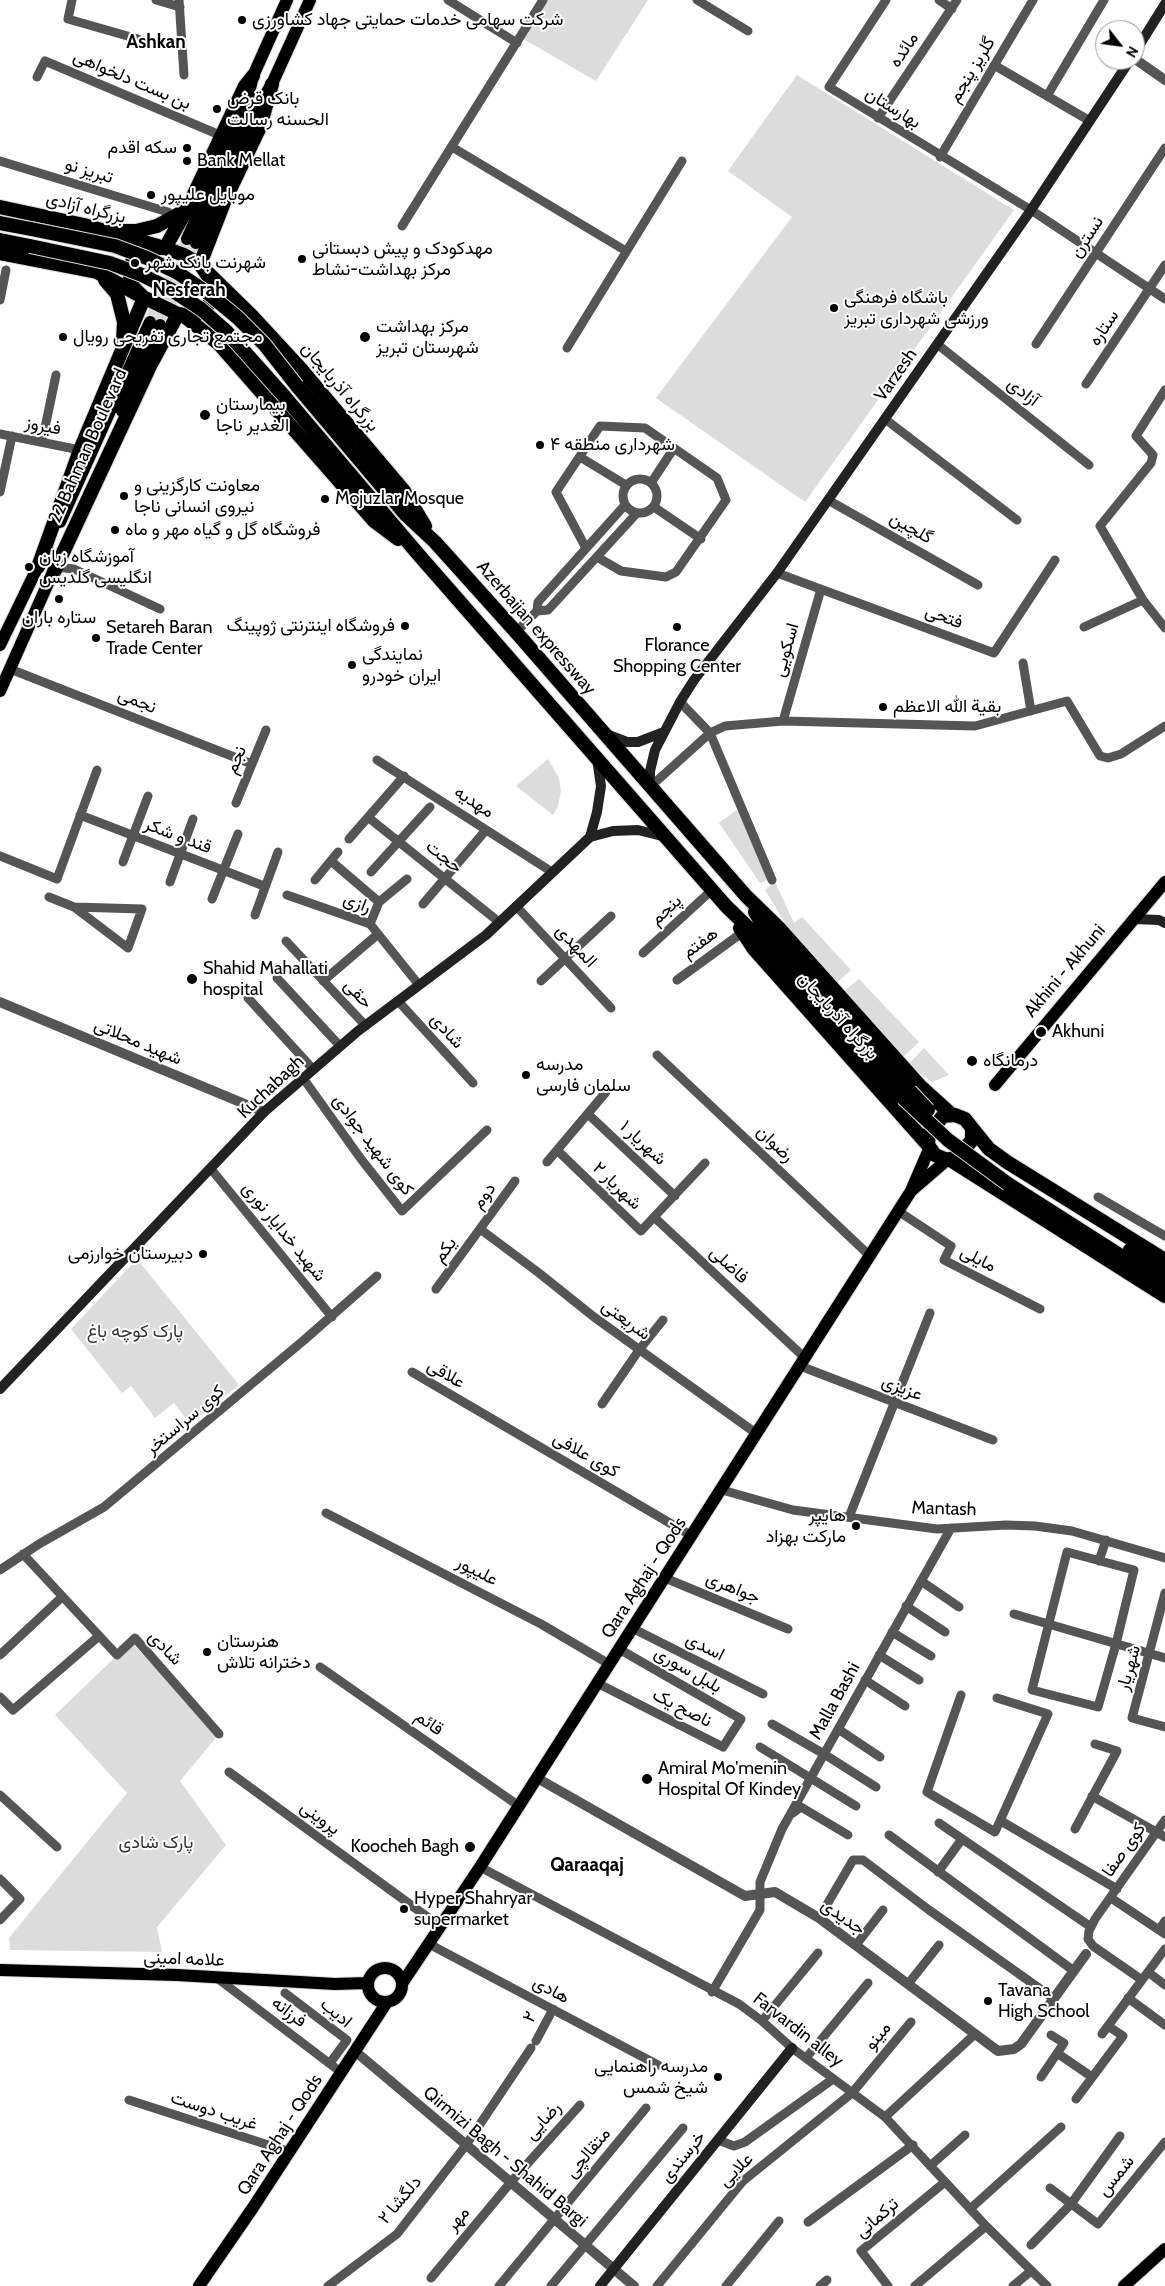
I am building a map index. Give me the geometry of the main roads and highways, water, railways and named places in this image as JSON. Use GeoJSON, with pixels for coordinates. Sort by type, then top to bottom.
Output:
{"type":"FeatureCollection","features":[{"type":"Feature","properties":{"kind":"highway"},"geometry":{"type":"LineString","coordinates":[[164,248],[187,209],[245,86],[253,76]]}},
{"type":"Feature","properties":{"kind":"highway"},"geometry":{"type":"LineString","coordinates":[[201,266],[225,200],[260,127],[272,84]]}},
{"type":"Feature","properties":{"kind":"highway","name":"بزرگراه آزادی"},"geometry":{"type":"LineString","coordinates":[[0,207],[105,231],[164,248]]}},
{"type":"Feature","properties":{"kind":"highway"},"geometry":{"type":"LineString","coordinates":[[105,231],[136,231],[157,226],[187,209]]}},
{"type":"Feature","properties":{"kind":"highway"},"geometry":{"type":"LineString","coordinates":[[29,252],[40,249],[44,239],[44,226],[38,216]]}},
{"type":"Feature","properties":{"kind":"highway","name":"Azerbaijan expressway"},"geometry":{"type":"LineString","coordinates":[[0,223],[114,246],[147,258],[178,273],[209,294],[238,318],[264,344],[406,515],[435,542],[516,632],[746,896],[767,932],[907,1096]]}},
{"type":"Feature","properties":{"kind":"highway"},"geometry":{"type":"LineString","coordinates":[[0,240],[29,252],[97,272],[180,315],[210,335],[374,521],[418,554]]}},
{"type":"Feature","properties":{"kind":"highway"},"geometry":{"type":"LineString","coordinates":[[143,297],[133,287],[130,276],[132,262],[140,253],[149,248],[164,248],[184,255],[201,266],[210,279],[214,290],[210,303],[202,312],[191,316],[180,315]]}},
{"type":"Feature","properties":{"kind":"highway"},"geometry":{"type":"LineString","coordinates":[[0,253],[29,252],[110,263],[142,275],[170,289],[201,309],[226,330],[418,554],[726,906],[760,939],[907,1096]]}},
{"type":"Feature","properties":{"kind":"highway","name":"بزرگراه آذربایجان"},"geometry":{"type":"LineString","coordinates":[[201,266],[257,321],[301,369],[404,491],[435,542]]}},
{"type":"Feature","properties":{"kind":"highway"},"geometry":{"type":"LineString","coordinates":[[97,272],[117,294],[124,322],[122,354]]}},
{"type":"Feature","properties":{"kind":"highway"},"geometry":{"type":"LineString","coordinates":[[38,567],[80,450],[122,354],[143,297]]}},
{"type":"Feature","properties":{"kind":"highway"},"geometry":{"type":"LineString","coordinates":[[55,570],[150,366],[180,315]]}},
{"type":"Feature","properties":{"kind":"highway"},"geometry":{"type":"LineString","coordinates":[[265,397],[267,383],[275,372],[288,367],[301,369]]}},
{"type":"Feature","properties":{"kind":"highway","name":"بزرگراه آذربایجان"},"geometry":{"type":"LineString","coordinates":[[726,906],[754,949],[907,1096],[1011,1180]]}},
{"type":"Feature","properties":{"kind":"highway","name":"بزرگراه آذربایجان"},"geometry":{"type":"LineString","coordinates":[[907,1096],[952,1115]]}},
{"type":"Feature","properties":{"kind":"highway","name":"بزرگراه آذربایجان"},"geometry":{"type":"LineString","coordinates":[[907,1096],[929,1146]]}},
{"type":"Feature","properties":{"kind":"highway"},"geometry":{"type":"LineString","coordinates":[[1165,1260],[1007,1162],[989,1149],[965,1119],[952,1115],[943,1116],[929,1133],[929,1146],[935,1155],[948,1160],[1165,1296]]}},
{"type":"Feature","properties":{"kind":"highway"},"geometry":{"type":"LineString","coordinates":[[948,1160],[958,1157],[972,1140],[972,1128]]}},
{"type":"Feature","properties":{"kind":"highway"},"geometry":{"type":"LineString","coordinates":[[990,1187],[986,1177],[989,1168],[997,1162],[1007,1162]]}},
{"type":"Feature","properties":{"kind":"highway"},"geometry":{"type":"LineString","coordinates":[[1011,1180],[1165,1272]]}},
{"type":"Feature","properties":{"kind":"highway"},"geometry":{"type":"LineString","coordinates":[[1011,1180],[1165,1284]]}},
{"type":"Feature","properties":{"kind":"main road"},"geometry":{"type":"LineString","coordinates":[[287,0],[253,76],[245,110],[192,241],[253,115],[272,84],[310,0]]}},
{"type":"Feature","properties":{"kind":"main road"},"geometry":{"type":"LineString","coordinates":[[1145,36],[1165,4]]}},
{"type":"Feature","properties":{"kind":"main road","name":"Varzesh"},"geometry":{"type":"LineString","coordinates":[[650,788],[650,771],[655,750],[680,702],[694,680],[777,573],[1031,210],[1123,70]]}},
{"type":"Feature","properties":{"kind":"main road","name":"22 Bahman Boulevard"},"geometry":{"type":"LineString","coordinates":[[0,645],[155,324],[75,515],[55,570],[0,691]]}},
{"type":"Feature","properties":{"kind":"main road"},"geometry":{"type":"LineString","coordinates":[[603,732],[627,742],[638,742],[664,732]]}},
{"type":"Feature","properties":{"kind":"main road"},"geometry":{"type":"LineString","coordinates":[[590,837],[597,812],[601,786],[597,759]]}},
{"type":"Feature","properties":{"kind":"main road"},"geometry":{"type":"LineString","coordinates":[[590,837],[613,830],[638,830],[666,838]]}},
{"type":"Feature","properties":{"kind":"main road","name":"Kuchabagh"},"geometry":{"type":"LineString","coordinates":[[0,1389],[264,1112],[365,1025],[486,934],[590,837]]}},
{"type":"Feature","properties":{"kind":"main road"},"geometry":{"type":"LineString","coordinates":[[1165,882],[1165,888]]}},
{"type":"Feature","properties":{"kind":"main road","name":"Akhini - Akhuni"},"geometry":{"type":"LineString","coordinates":[[995,1085],[1165,882]]}},
{"type":"Feature","properties":{"kind":"main road"},"geometry":{"type":"LineString","coordinates":[[1133,919],[1159,920],[1165,923]]}},
{"type":"Feature","properties":{"kind":"main road"},"geometry":{"type":"LineString","coordinates":[[912,1191],[929,1146]]}},
{"type":"Feature","properties":{"kind":"main road"},"geometry":{"type":"LineString","coordinates":[[912,1191],[948,1160]]}},
{"type":"Feature","properties":{"kind":"main road","name":"Qara Aghaj - Qods"},"geometry":{"type":"LineString","coordinates":[[403,1982],[480,1867],[912,1191]]}},
{"type":"Feature","properties":{"kind":"main road"},"geometry":{"type":"LineString","coordinates":[[381,1968],[390,1968],[399,1973],[403,1982],[402,1991],[396,1999],[387,2002],[377,2001],[370,1993],[367,1983],[372,1973],[381,1968]]}},
{"type":"Feature","properties":{"kind":"main road","name":"علامه امینی"},"geometry":{"type":"LineString","coordinates":[[0,1970],[216,1977],[336,1984],[367,1983]]}},
{"type":"Feature","properties":{"kind":"main road","name":"Qara Aghaj - Qods"},"geometry":{"type":"LineString","coordinates":[[199,2286],[290,2152],[387,2002]]}},
{"type":"Feature","properties":{"kind":"main road","name":"خرسندی"},"geometry":{"type":"LineString","coordinates":[[600,2286],[792,2048]]}},
{"type":"Feature","properties":{"kind":"main road"},"geometry":{"type":"LineString","coordinates":[[1124,2286],[1165,2249]]}},
{"type":"Feature","properties":{"kind":"tunnel"},"geometry":{"type":"LineString","coordinates":[[150,322],[187,239]]}},
{"type":"Feature","properties":{"kind":"tunnel"},"geometry":{"type":"LineString","coordinates":[[160,325],[196,243]]}},
{"type":"Feature","properties":{"kind":"place","name":"شرکت سهامی خدمات حمایتی جهاد کشاورزی"},"geometry":{"type":"Point","coordinates":[242,20]}},
{"type":"Feature","properties":{"kind":"place","name":"بانک قرض الحسنه رسالت"},"geometry":{"type":"Point","coordinates":[217,109]}},
{"type":"Feature","properties":{"kind":"place","name":"سکه اقدم"},"geometry":{"type":"Point","coordinates":[187,148]}},
{"type":"Feature","properties":{"kind":"place","name":"Bank Mellat"},"geometry":{"type":"Point","coordinates":[187,161]}},
{"type":"Feature","properties":{"kind":"place","name":"موبایل علیپور"},"geometry":{"type":"Point","coordinates":[151,195]}},
{"type":"Feature","properties":{"kind":"place","name":"مهدکودک و پیش دبستانی مرکز بهداشت-نشاط"},"geometry":{"type":"Point","coordinates":[302,259]}},
{"type":"Feature","properties":{"kind":"place","name":"شهرنت بانک شهر"},"geometry":{"type":"Point","coordinates":[135,263]}},
{"type":"Feature","properties":{"kind":"place","name":"باشگاه فرهنگی ورزشی شهرداری تبریز"},"geometry":{"type":"Point","coordinates":[834,308]}},
{"type":"Feature","properties":{"kind":"place","name":"مجتمع تجاری تفریحی رویال"},"geometry":{"type":"Point","coordinates":[63,337]}},
{"type":"Feature","properties":{"kind":"place","name":"مرکز بهداشت شهرستان تبریز"},"geometry":{"type":"Point","coordinates":[365,337]}},
{"type":"Feature","properties":{"kind":"place","name":"بیمارستان الغدیر ناجا"},"geometry":{"type":"Point","coordinates":[205,415]}},
{"type":"Feature","properties":{"kind":"place","name":"شهرداری منطقه ۴"},"geometry":{"type":"Point","coordinates":[540,445]}},
{"type":"Feature","properties":{"kind":"place","name":"معاونت کارگزینی و نیروی انسانی ناجا"},"geometry":{"type":"Point","coordinates":[124,496]}},
{"type":"Feature","properties":{"kind":"place","name":"Mojuzlar Mosque"},"geometry":{"type":"Point","coordinates":[325,499]}},
{"type":"Feature","properties":{"kind":"place","name":"فروشگاه گل و گیاه مهر و ماه"},"geometry":{"type":"Point","coordinates":[115,530]}},
{"type":"Feature","properties":{"kind":"place","name":"آموزشگاه زبان انگلیسی گلدیس"},"geometry":{"type":"Point","coordinates":[29,567]}},
{"type":"Feature","properties":{"kind":"place","name":"ستاره باران"},"geometry":{"type":"Point","coordinates":[59,599]}},
{"type":"Feature","properties":{"kind":"place","name":"فروشگاه اینترنتی ژوپینگ"},"geometry":{"type":"Point","coordinates":[405,626]}},
{"type":"Feature","properties":{"kind":"place","name":"Florance Shopping Center"},"geometry":{"type":"Point","coordinates":[677,627]}},
{"type":"Feature","properties":{"kind":"place","name":"Setareh Baran Trade Center"},"geometry":{"type":"Point","coordinates":[96,638]}},
{"type":"Feature","properties":{"kind":"place","name":"نمایندگی ایران خودرو"},"geometry":{"type":"Point","coordinates":[352,665]}},
{"type":"Feature","properties":{"kind":"place","name":"بقیة الله الاعظم"},"geometry":{"type":"Point","coordinates":[883,707]}},
{"type":"Feature","properties":{"kind":"place","name":"Shahid Mahallati hospital"},"geometry":{"type":"Point","coordinates":[192,979]}},
{"type":"Feature","properties":{"kind":"place","name":"Akhuni"},"geometry":{"type":"Point","coordinates":[1041,1032]}},
{"type":"Feature","properties":{"kind":"place","name":"درمانگاه"},"geometry":{"type":"Point","coordinates":[972,1061]}},
{"type":"Feature","properties":{"kind":"place","name":"مدرسه سلمان فارسی"},"geometry":{"type":"Point","coordinates":[526,1075]}},
{"type":"Feature","properties":{"kind":"place","name":"دبیرستان خوارزمی"},"geometry":{"type":"Point","coordinates":[203,1254]}},
{"type":"Feature","properties":{"kind":"place","name":"هایپر مارکت بهزاد"},"geometry":{"type":"Point","coordinates":[856,1526]}},
{"type":"Feature","properties":{"kind":"place","name":"هنرستان دخترانه تلاش"},"geometry":{"type":"Point","coordinates":[207,1652]}},
{"type":"Feature","properties":{"kind":"place","name":"Amiral Mo'menin Hospital Of Kindey"},"geometry":{"type":"Point","coordinates":[647,1779]}},
{"type":"Feature","properties":{"kind":"place","name":"Koocheh Bagh"},"geometry":{"type":"Point","coordinates":[470,1847]}},
{"type":"Feature","properties":{"kind":"place","name":"Hyper Shahryar supermarket"},"geometry":{"type":"Point","coordinates":[404,1909]}},
{"type":"Feature","properties":{"kind":"place","name":"Tavana High School"},"geometry":{"type":"Point","coordinates":[988,2001]}},
{"type":"Feature","properties":{"kind":"place","name":"مدرسه راهنمایی شیخ شمس"},"geometry":{"type":"Point","coordinates":[718,2077]}},
{"type":"Feature","properties":{"kind":"district","name":"Ashkan"},"geometry":{"type":"Point","coordinates":[156,42]}},
{"type":"Feature","properties":{"kind":"district","name":"Nesferah"},"geometry":{"type":"Point","coordinates":[189,290]}},
{"type":"Feature","properties":{"kind":"district","name":"Qaraaqaj"},"geometry":{"type":"Point","coordinates":[587,1865]}},
{"type":"Feature","properties":{"kind":"park label","name":"پارک کوچه باغ"},"geometry":{"type":"Point","coordinates":[135,1332]}},
{"type":"Feature","properties":{"kind":"park label","name":"پارک شادی"},"geometry":{"type":"Point","coordinates":[156,1843]}}]}
